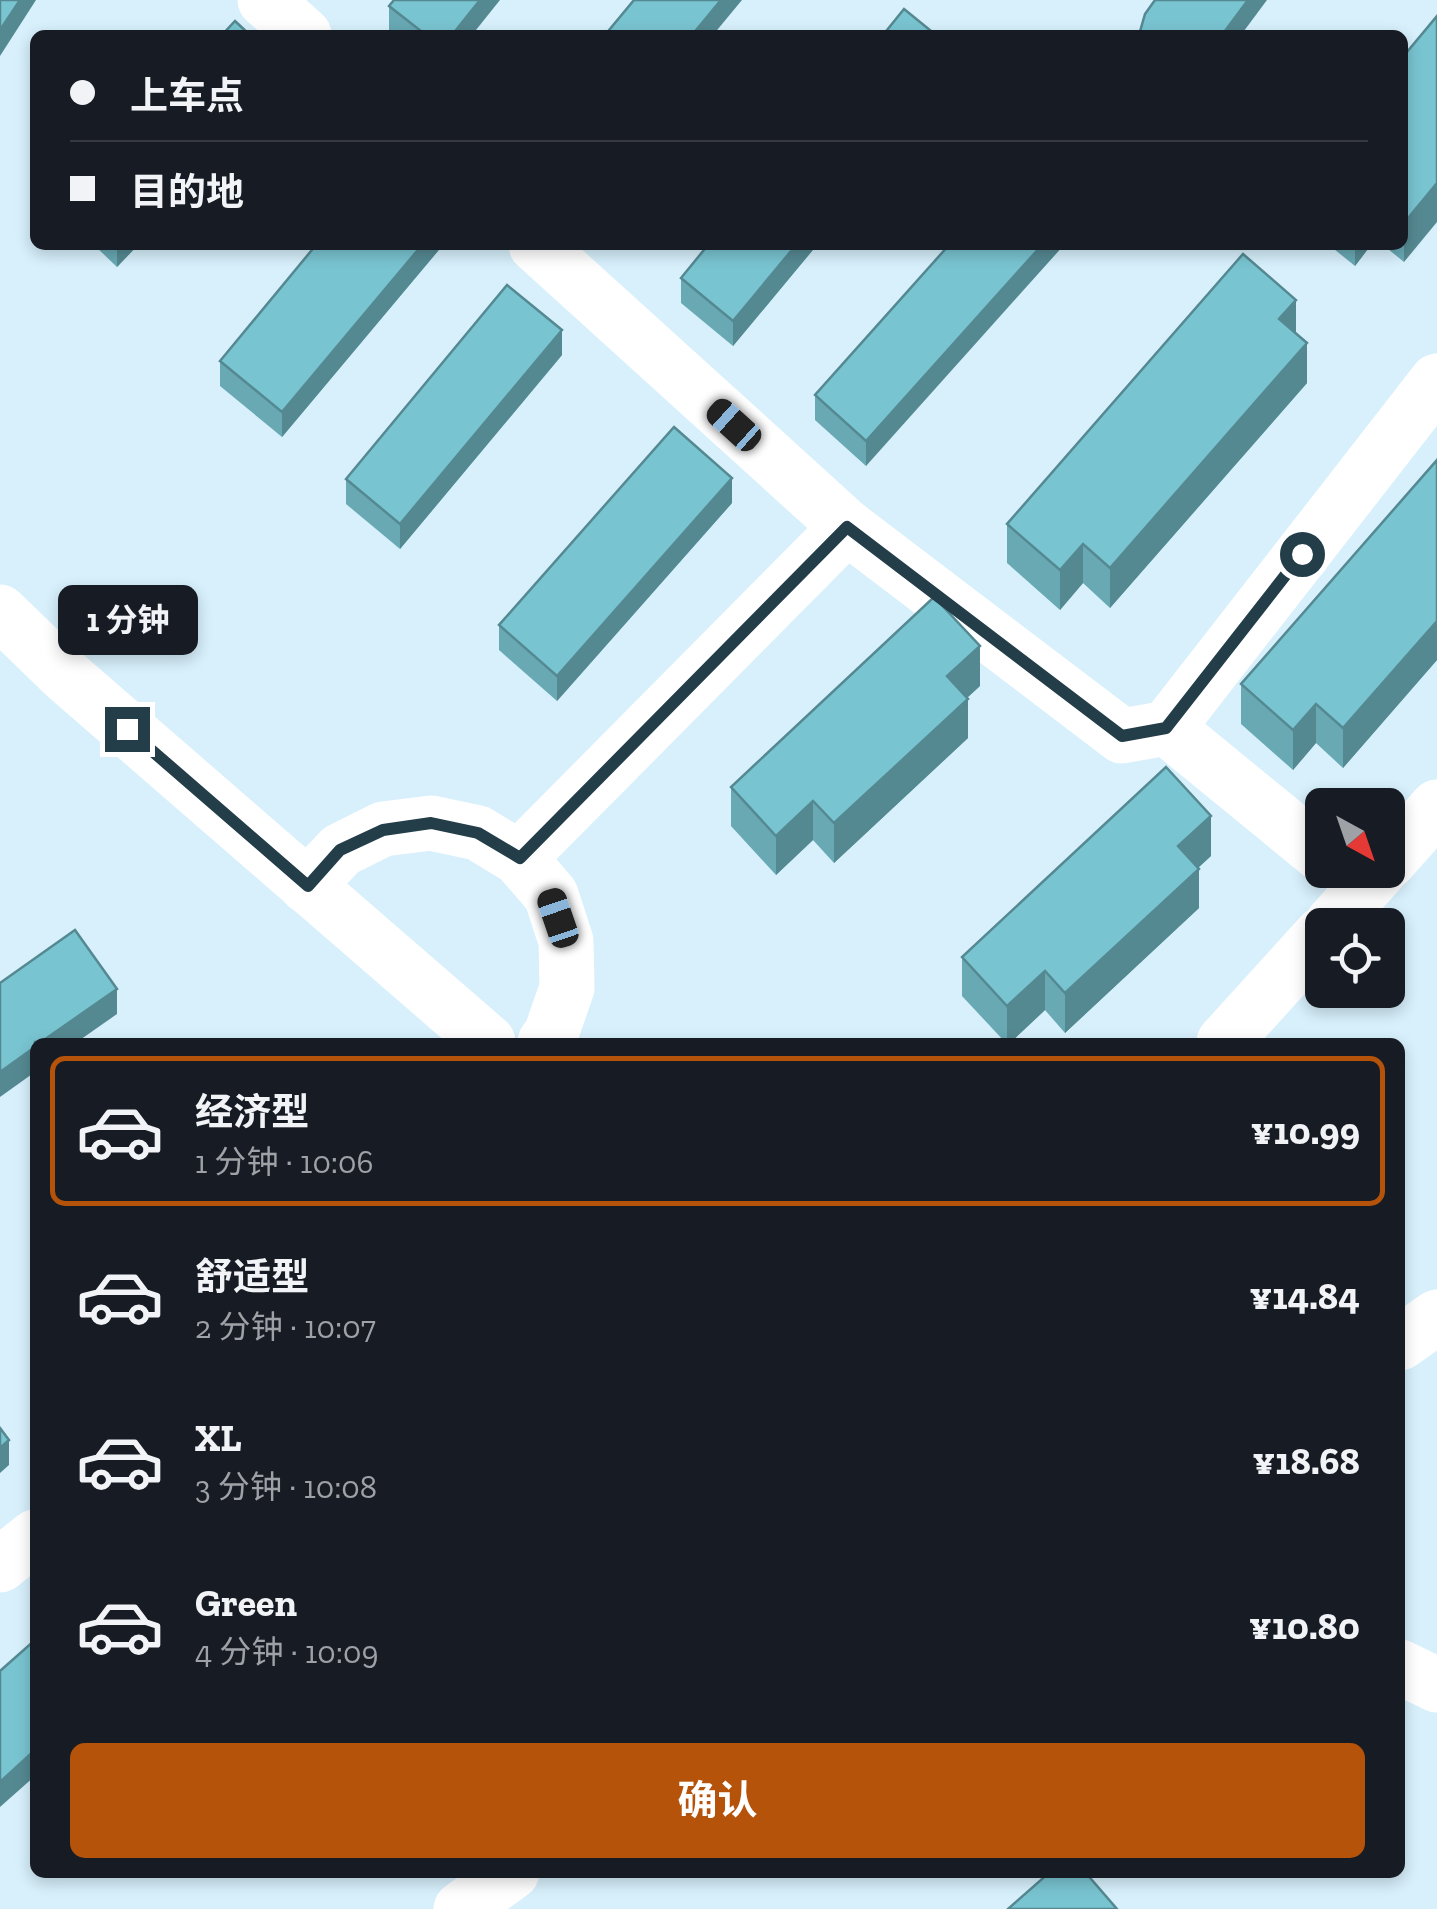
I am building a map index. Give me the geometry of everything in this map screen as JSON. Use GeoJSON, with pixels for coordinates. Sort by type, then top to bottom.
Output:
{"type":"FeatureCollection","features":[{"type":"Feature","properties":{"kind":"street"},"geometry":{"type":"LineString","coordinates":[[265,0],[298,30]]}},
{"type":"Feature","properties":{"kind":"street"},"geometry":{"type":"LineString","coordinates":[[542,250],[847,527],[1122,736],[1166,728],[1437,380]]}},
{"type":"Feature","properties":{"kind":"street"},"geometry":{"type":"LineString","coordinates":[[520,858],[847,527]]}},
{"type":"Feature","properties":{"kind":"street"},"geometry":{"type":"LineString","coordinates":[[0,612],[66,676],[483,1038]]}},
{"type":"Feature","properties":{"kind":"street"},"geometry":{"type":"LineString","coordinates":[[1166,728],[1305,839]]}},
{"type":"Feature","properties":{"kind":"street"},"geometry":{"type":"LineString","coordinates":[[1405,834],[1437,807]]}},
{"type":"Feature","properties":{"kind":"street"},"geometry":{"type":"LineString","coordinates":[[308,886],[340,850],[383,830],[431,823],[478,833],[520,858],[551,895],[566,940],[567,988],[548,1038]]}},
{"type":"Feature","properties":{"kind":"street"},"geometry":{"type":"LineString","coordinates":[[1228,1038],[1305,953]]}},
{"type":"Feature","properties":{"kind":"street"},"geometry":{"type":"LineString","coordinates":[[1405,1338],[1437,1316]]}},
{"type":"Feature","properties":{"kind":"street"},"geometry":{"type":"LineString","coordinates":[[0,1564],[30,1540]]}},
{"type":"Feature","properties":{"kind":"street"},"geometry":{"type":"LineString","coordinates":[[1405,1669],[1437,1685]]}},
{"type":"Feature","properties":{"kind":"street"},"geometry":{"type":"LineString","coordinates":[[461,1909],[504,1878]]}},
{"type":"Feature","properties":{"kind":"building"},"geometry":{"type":"Polygon","coordinates":[[[0,0],[20,0],[0,30],[0,0]]]}},
{"type":"Feature","properties":{"kind":"building"},"geometry":{"type":"Polygon","coordinates":[[[394,0],[480,0],[456,30],[420,30],[389,6],[394,0]]]}},
{"type":"Feature","properties":{"kind":"building"},"geometry":{"type":"Polygon","coordinates":[[[634,0],[721,0],[696,30],[609,30],[634,0]]]}},
{"type":"Feature","properties":{"kind":"building"},"geometry":{"type":"Polygon","coordinates":[[[1155,0],[1248,0],[1226,30],[1140,30],[1155,0]]]}},
{"type":"Feature","properties":{"kind":"building"},"geometry":{"type":"Polygon","coordinates":[[[904,9],[930,30],[887,30],[904,9]]]}},
{"type":"Feature","properties":{"kind":"building"},"geometry":{"type":"Polygon","coordinates":[[[1437,16],[1437,183],[1408,218],[1408,51],[1437,16]]]}},
{"type":"Feature","properties":{"kind":"building"},"geometry":{"type":"Polygon","coordinates":[[[235,21],[245,30],[227,30],[235,21]]]}},
{"type":"Feature","properties":{"kind":"building"},"geometry":{"type":"Polygon","coordinates":[[[312,250],[418,250],[282,412],[220,361],[312,250]]]}},
{"type":"Feature","properties":{"kind":"building"},"geometry":{"type":"Polygon","coordinates":[[[704,250],[792,250],[733,321],[681,278],[704,250]]]}},
{"type":"Feature","properties":{"kind":"building"},"geometry":{"type":"Polygon","coordinates":[[[945,250],[1038,250],[866,441],[815,395],[945,250]]]}},
{"type":"Feature","properties":{"kind":"building"},"geometry":{"type":"Polygon","coordinates":[[[1243,254],[1296,300],[1279,319],[1307,343],[1110,568],[1083,544],[1060,570],[1007,524],[1243,254]]]}},
{"type":"Feature","properties":{"kind":"building"},"geometry":{"type":"Polygon","coordinates":[[[507,285],[562,330],[400,524],[346,479],[507,285]]]}},
{"type":"Feature","properties":{"kind":"building"},"geometry":{"type":"Polygon","coordinates":[[[674,427],[732,478],[557,676],[499,625],[674,427]]]}},
{"type":"Feature","properties":{"kind":"building"},"geometry":{"type":"Polygon","coordinates":[[[1437,460],[1437,621],[1343,728],[1316,704],[1293,730],[1241,684],[1437,460]]]}},
{"type":"Feature","properties":{"kind":"building"},"geometry":{"type":"Polygon","coordinates":[[[934,597],[980,646],[947,676],[968,699],[834,823],[813,801],[776,836],[731,787],[934,597]]]}},
{"type":"Feature","properties":{"kind":"building"},"geometry":{"type":"Polygon","coordinates":[[[1166,767],[1211,816],[1178,846],[1199,869],[1065,993],[1045,971],[1007,1006],[962,957],[1166,767]]]}},
{"type":"Feature","properties":{"kind":"building"},"geometry":{"type":"Polygon","coordinates":[[[75,930],[117,989],[47,1038],[30,1038],[30,1051],[0,1072],[0,983],[75,930]]]}},
{"type":"Feature","properties":{"kind":"building"},"geometry":{"type":"Polygon","coordinates":[[[0,1428],[9,1440],[0,1448],[0,1428]]]}},
{"type":"Feature","properties":{"kind":"building"},"geometry":{"type":"Polygon","coordinates":[[[30,1644],[30,1755],[0,1782],[0,1671],[30,1644]]]}},
{"type":"Feature","properties":{"kind":"building"},"geometry":{"type":"Polygon","coordinates":[[[1043,1878],[1090,1878],[1117,1909],[1008,1909],[1043,1878]]]}},
{"type":"Feature","properties":{"kind":"route"},"geometry":{"type":"LineString","coordinates":[[127,729],[308,886],[340,850],[383,830],[431,823],[478,833],[520,858],[847,527],[1122,736],[1166,728],[1302,554]]}}]}
